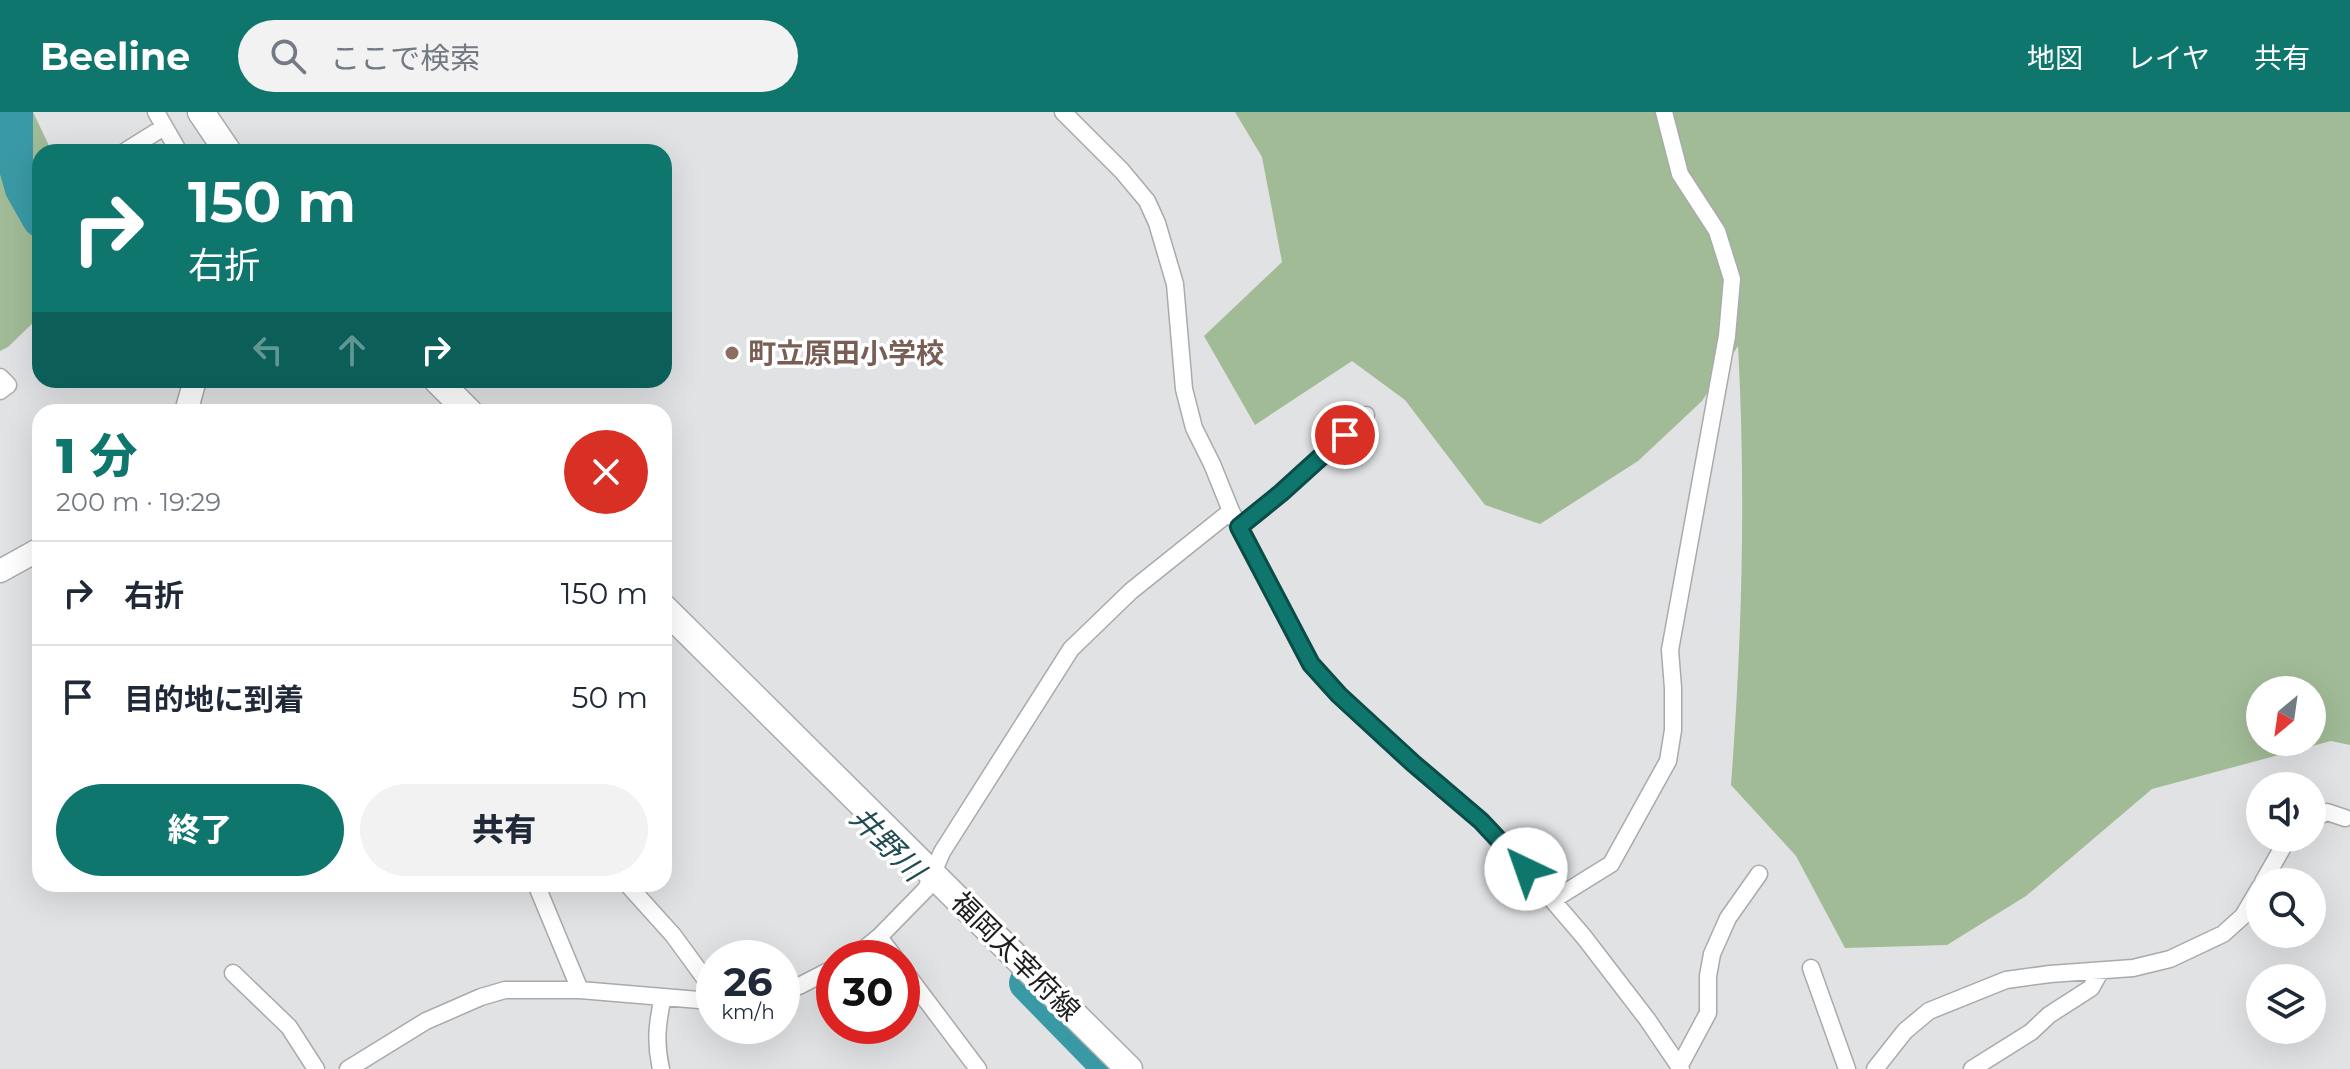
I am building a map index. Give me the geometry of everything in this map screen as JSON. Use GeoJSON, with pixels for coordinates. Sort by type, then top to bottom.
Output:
{"type":"FeatureCollection","features":[{"type":"Feature","properties":{"kind":"main road"},"geometry":{"type":"LineString","coordinates":[[201,112],[223,144]]}},
{"type":"Feature","properties":{"kind":"main road"},"geometry":{"type":"LineString","coordinates":[[445,388],[461,404]]}},
{"type":"Feature","properties":{"kind":"main road","name":"福岡太宰府線"},"geometry":{"type":"LineString","coordinates":[[672,616],[1129,1069]]}},
{"type":"Feature","properties":{"kind":"street"},"geometry":{"type":"LineString","coordinates":[[156,112],[174,144]]}},
{"type":"Feature","properties":{"kind":"street"},"geometry":{"type":"LineString","coordinates":[[1063,112],[1122,171],[1147,201],[1157,223],[1175,284],[1184,389],[1194,428],[1235,519],[1311,664],[1339,695],[1481,821],[1584,937],[1680,1068],[1708,1013],[1708,976],[1712,954],[1728,918],[1759,874]]}},
{"type":"Feature","properties":{"kind":"street"},"geometry":{"type":"LineString","coordinates":[[1553,900],[1611,864],[1668,761],[1673,730],[1670,650],[1727,336],[1732,279],[1717,231],[1680,174],[1664,112]]}},
{"type":"Feature","properties":{"kind":"street"},"geometry":{"type":"LineString","coordinates":[[137,144],[164,127]]}},
{"type":"Feature","properties":{"kind":"street"},"geometry":{"type":"LineString","coordinates":[[0,377],[8,385],[0,391]]}},
{"type":"Feature","properties":{"kind":"street"},"geometry":{"type":"LineString","coordinates":[[875,940],[926,889],[942,852],[1071,649],[1131,591],[1235,519],[1281,493],[1366,415]]}},
{"type":"Feature","properties":{"kind":"street"},"geometry":{"type":"LineString","coordinates":[[0,571],[32,553]]}},
{"type":"Feature","properties":{"kind":"street"},"geometry":{"type":"LineString","coordinates":[[2326,812],[2345,818]]}},
{"type":"Feature","properties":{"kind":"street"},"geometry":{"type":"LineString","coordinates":[[539,892],[580,990]]}},
{"type":"Feature","properties":{"kind":"street"},"geometry":{"type":"LineString","coordinates":[[634,892],[696,966]]}},
{"type":"Feature","properties":{"kind":"street"},"geometry":{"type":"LineString","coordinates":[[1875,1069],[1905,1031],[1929,1011],[1964,996],[2006,980],[2133,968],[2170,959],[2223,934],[2246,911]]}},
{"type":"Feature","properties":{"kind":"street"},"geometry":{"type":"LineString","coordinates":[[1811,968],[1847,1069]]}},
{"type":"Feature","properties":{"kind":"street"},"geometry":{"type":"LineString","coordinates":[[1972,1069],[2031,1032],[2049,1015],[2091,988],[2100,972]]}},
{"type":"Feature","properties":{"kind":"street"},"geometry":{"type":"LineString","coordinates":[[233,973],[289,1027],[316,1069]]}},
{"type":"Feature","properties":{"kind":"street"},"geometry":{"type":"LineString","coordinates":[[348,1069],[426,1021],[505,990],[580,990],[696,998]]}},
{"type":"Feature","properties":{"kind":"street"},"geometry":{"type":"LineString","coordinates":[[920,992],[978,1069]]}},
{"type":"Feature","properties":{"kind":"street"},"geometry":{"type":"LineString","coordinates":[[661,1069],[656,1048],[656,1028],[663,997]]}},
{"type":"Feature","properties":{"kind":"green space"},"geometry":{"type":"Polygon","coordinates":[[[0,112],[33,112],[48,144],[32,144],[32,324],[0,351],[0,112]]]}},
{"type":"Feature","properties":{"kind":"green space"},"geometry":{"type":"Polygon","coordinates":[[[1235,112],[2350,112],[2350,745],[2326,742],[2326,676],[2246,676],[2246,756],[2275,756],[2152,789],[2026,896],[1947,945],[1845,948],[1796,856],[1731,785],[1742,566],[1738,346],[1702,401],[1638,461],[1540,524],[1485,505],[1405,400],[1352,361],[1255,425],[1204,336],[1282,262],[1262,157],[1235,112]]]}},
{"type":"Feature","properties":{"kind":"waterway","name":"井野川"},"geometry":{"type":"LineString","coordinates":[[15,112],[15,161],[23,189],[32,205]]}},
{"type":"Feature","properties":{"kind":"waterway","name":"井野川"},"geometry":{"type":"LineString","coordinates":[[1027,983],[1111,1069]]}},
{"type":"Feature","properties":{"kind":"place","name":"町立原田小学校"},"geometry":{"type":"Point","coordinates":[732,353]}},
{"type":"Feature","properties":{"kind":"route"},"geometry":{"type":"LineString","coordinates":[[1345,435],[1239,527],[1311,664],[1339,695],[1481,821],[1526,869]]}}]}
